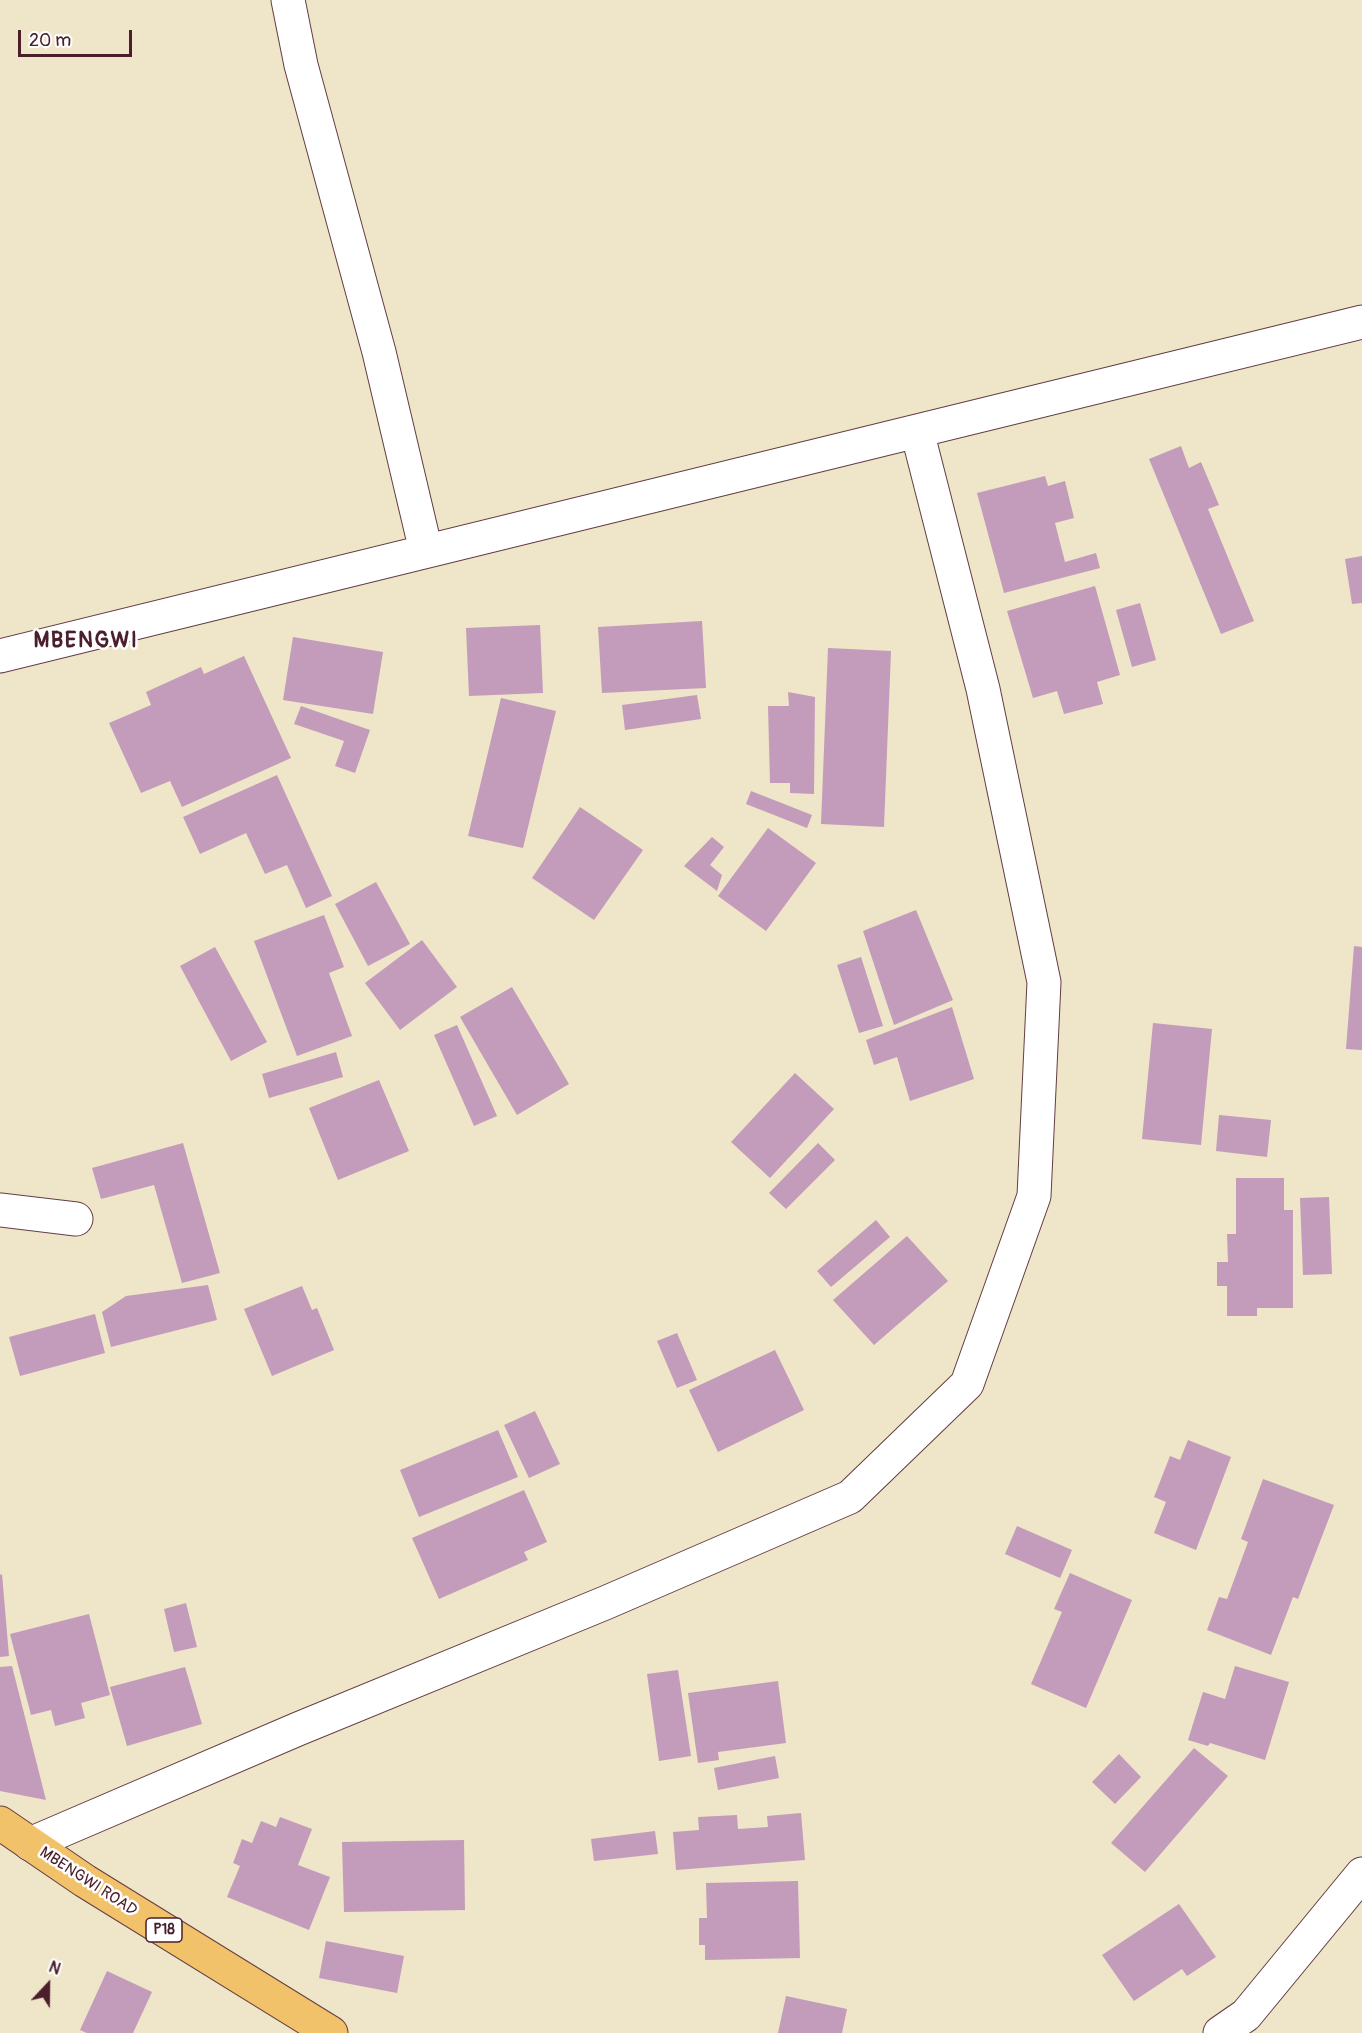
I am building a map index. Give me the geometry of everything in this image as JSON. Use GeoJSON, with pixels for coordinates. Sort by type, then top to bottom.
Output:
{"type":"FeatureCollection","features":[{"type":"Feature","properties":{"kind":"main road","name":"MBENGWI ROAD"},"geometry":{"type":"LineString","coordinates":[[0,1823],[85,1881],[331,2033]]}},
{"type":"Feature","properties":{"kind":"street"},"geometry":{"type":"LineString","coordinates":[[288,0],[301,65],[379,352],[426,551]]}},
{"type":"Feature","properties":{"kind":"street"},"geometry":{"type":"LineString","coordinates":[[0,656],[1362,322]]}},
{"type":"Feature","properties":{"kind":"street"},"geometry":{"type":"LineString","coordinates":[[30,1844],[298,1729],[605,1603],[850,1497],[967,1384],[1034,1196],[1044,982],[983,689],[917,430]]}},
{"type":"Feature","properties":{"kind":"street"},"geometry":{"type":"LineString","coordinates":[[0,1210],[76,1219]]}},
{"type":"Feature","properties":{"kind":"street"},"geometry":{"type":"LineString","coordinates":[[1220,2033],[1246,2015],[1362,1874]]}},
{"type":"Feature","properties":{"kind":"building"},"geometry":{"type":"Polygon","coordinates":[[[1181,446],[1189,468],[1201,462],[1219,505],[1208,509],[1254,621],[1221,634],[1149,459],[1181,446]]]}},
{"type":"Feature","properties":{"kind":"building"},"geometry":{"type":"Polygon","coordinates":[[[1045,476],[1048,486],[1065,481],[1074,518],[1055,523],[1065,562],[1096,553],[1100,568],[1004,593],[977,493],[1045,476]]]}},
{"type":"Feature","properties":{"kind":"building"},"geometry":{"type":"Polygon","coordinates":[[[1362,556],[1362,603],[1352,604],[1345,559],[1362,556]]]}},
{"type":"Feature","properties":{"kind":"building"},"geometry":{"type":"Polygon","coordinates":[[[1095,586],[1120,675],[1097,682],[1103,704],[1064,714],[1057,691],[1033,698],[1007,611],[1095,586]]]}},
{"type":"Feature","properties":{"kind":"building"},"geometry":{"type":"Polygon","coordinates":[[[1140,603],[1156,660],[1132,667],[1116,610],[1140,603]]]}},
{"type":"Feature","properties":{"kind":"building"},"geometry":{"type":"Polygon","coordinates":[[[702,621],[706,688],[602,693],[598,627],[702,621]]]}},
{"type":"Feature","properties":{"kind":"building"},"geometry":{"type":"Polygon","coordinates":[[[540,625],[543,693],[469,696],[466,628],[540,625]]]}},
{"type":"Feature","properties":{"kind":"building"},"geometry":{"type":"Polygon","coordinates":[[[293,637],[383,652],[373,714],[283,700],[293,637]]]}},
{"type":"Feature","properties":{"kind":"building"},"geometry":{"type":"Polygon","coordinates":[[[828,648],[891,651],[884,827],[821,824],[828,648]]]}},
{"type":"Feature","properties":{"kind":"building"},"geometry":{"type":"Polygon","coordinates":[[[244,656],[291,758],[182,807],[170,781],[141,793],[109,723],[151,705],[146,692],[201,667],[204,674],[244,656]]]}},
{"type":"Feature","properties":{"kind":"building"},"geometry":{"type":"Polygon","coordinates":[[[788,692],[815,697],[814,794],[790,793],[790,783],[770,783],[768,706],[789,706],[788,692]]]}},
{"type":"Feature","properties":{"kind":"building"},"geometry":{"type":"Polygon","coordinates":[[[697,695],[701,719],[625,730],[622,705],[697,695]]]}},
{"type":"Feature","properties":{"kind":"building"},"geometry":{"type":"Polygon","coordinates":[[[501,698],[556,711],[523,848],[468,836],[501,698]]]}},
{"type":"Feature","properties":{"kind":"building"},"geometry":{"type":"Polygon","coordinates":[[[301,706],[370,730],[355,773],[335,766],[344,741],[294,724],[301,706]]]}},
{"type":"Feature","properties":{"kind":"building"},"geometry":{"type":"Polygon","coordinates":[[[277,775],[332,896],[306,908],[287,865],[265,874],[246,833],[200,854],[183,817],[277,775]]]}},
{"type":"Feature","properties":{"kind":"building"},"geometry":{"type":"Polygon","coordinates":[[[751,791],[812,815],[807,828],[746,804],[751,791]]]}},
{"type":"Feature","properties":{"kind":"building"},"geometry":{"type":"Polygon","coordinates":[[[580,807],[643,850],[594,920],[532,878],[580,807]]]}},
{"type":"Feature","properties":{"kind":"building"},"geometry":{"type":"Polygon","coordinates":[[[768,828],[816,863],[766,931],[718,896],[768,828]]]}},
{"type":"Feature","properties":{"kind":"building"},"geometry":{"type":"Polygon","coordinates":[[[712,837],[724,847],[710,865],[722,875],[717,891],[684,866],[712,837]]]}},
{"type":"Feature","properties":{"kind":"building"},"geometry":{"type":"Polygon","coordinates":[[[376,882],[410,944],[368,966],[335,904],[376,882]]]}},
{"type":"Feature","properties":{"kind":"building"},"geometry":{"type":"Polygon","coordinates":[[[916,910],[953,1000],[894,1025],[863,931],[916,910]]]}},
{"type":"Feature","properties":{"kind":"building"},"geometry":{"type":"Polygon","coordinates":[[[324,915],[344,967],[329,973],[352,1036],[297,1056],[254,941],[324,915]]]}},
{"type":"Feature","properties":{"kind":"building"},"geometry":{"type":"Polygon","coordinates":[[[422,940],[457,987],[400,1030],[365,983],[422,940]]]}},
{"type":"Feature","properties":{"kind":"building"},"geometry":{"type":"Polygon","coordinates":[[[1354,946],[1362,947],[1362,1050],[1346,1049],[1354,946]]]}},
{"type":"Feature","properties":{"kind":"building"},"geometry":{"type":"Polygon","coordinates":[[[215,947],[267,1042],[231,1061],[180,966],[215,947]]]}},
{"type":"Feature","properties":{"kind":"building"},"geometry":{"type":"Polygon","coordinates":[[[861,957],[883,1026],[859,1033],[837,965],[861,957]]]}},
{"type":"Feature","properties":{"kind":"building"},"geometry":{"type":"Polygon","coordinates":[[[512,987],[569,1084],[517,1115],[460,1017],[512,987]]]}},
{"type":"Feature","properties":{"kind":"building"},"geometry":{"type":"Polygon","coordinates":[[[952,1007],[974,1079],[910,1101],[897,1057],[874,1065],[866,1040],[952,1007]]]}},
{"type":"Feature","properties":{"kind":"building"},"geometry":{"type":"Polygon","coordinates":[[[1153,1023],[1212,1029],[1201,1145],[1142,1139],[1153,1023]]]}},
{"type":"Feature","properties":{"kind":"building"},"geometry":{"type":"Polygon","coordinates":[[[457,1025],[497,1116],[474,1126],[434,1035],[457,1025]]]}},
{"type":"Feature","properties":{"kind":"building"},"geometry":{"type":"Polygon","coordinates":[[[336,1052],[343,1077],[269,1098],[262,1074],[336,1052]]]}},
{"type":"Feature","properties":{"kind":"building"},"geometry":{"type":"Polygon","coordinates":[[[795,1073],[834,1109],[770,1178],[731,1142],[795,1073]]]}},
{"type":"Feature","properties":{"kind":"building"},"geometry":{"type":"Polygon","coordinates":[[[379,1080],[409,1151],[338,1180],[309,1108],[379,1080]]]}},
{"type":"Feature","properties":{"kind":"building"},"geometry":{"type":"Polygon","coordinates":[[[1219,1115],[1271,1120],[1267,1157],[1216,1151],[1219,1115]]]}},
{"type":"Feature","properties":{"kind":"building"},"geometry":{"type":"Polygon","coordinates":[[[183,1143],[220,1273],[182,1283],[154,1185],[101,1199],[92,1168],[183,1143]]]}},
{"type":"Feature","properties":{"kind":"building"},"geometry":{"type":"Polygon","coordinates":[[[818,1143],[835,1160],[786,1209],[769,1193],[818,1143]]]}},
{"type":"Feature","properties":{"kind":"building"},"geometry":{"type":"Polygon","coordinates":[[[1236,1178],[1284,1178],[1284,1210],[1293,1210],[1293,1308],[1257,1308],[1257,1316],[1227,1316],[1227,1286],[1217,1286],[1217,1262],[1228,1262],[1227,1234],[1236,1234],[1236,1178]]]}},
{"type":"Feature","properties":{"kind":"building"},"geometry":{"type":"Polygon","coordinates":[[[1329,1197],[1332,1274],[1303,1275],[1300,1198],[1329,1197]]]}},
{"type":"Feature","properties":{"kind":"building"},"geometry":{"type":"Polygon","coordinates":[[[876,1220],[890,1237],[831,1287],[817,1271],[876,1220]]]}},
{"type":"Feature","properties":{"kind":"building"},"geometry":{"type":"Polygon","coordinates":[[[907,1236],[948,1281],[874,1345],[833,1300],[907,1236]]]}},
{"type":"Feature","properties":{"kind":"building"},"geometry":{"type":"Polygon","coordinates":[[[208,1285],[217,1320],[111,1347],[102,1312],[126,1296],[208,1285]]]}},
{"type":"Feature","properties":{"kind":"building"},"geometry":{"type":"Polygon","coordinates":[[[302,1286],[312,1310],[317,1308],[334,1350],[272,1376],[244,1309],[302,1286]]]}},
{"type":"Feature","properties":{"kind":"building"},"geometry":{"type":"Polygon","coordinates":[[[95,1314],[105,1353],[20,1376],[9,1337],[95,1314]]]}},
{"type":"Feature","properties":{"kind":"building"},"geometry":{"type":"Polygon","coordinates":[[[677,1333],[697,1380],[677,1388],[657,1341],[677,1333]]]}},
{"type":"Feature","properties":{"kind":"building"},"geometry":{"type":"Polygon","coordinates":[[[775,1350],[804,1410],[718,1452],[689,1390],[775,1350]]]}},
{"type":"Feature","properties":{"kind":"building"},"geometry":{"type":"Polygon","coordinates":[[[535,1411],[560,1464],[529,1478],[504,1425],[535,1411]]]}},
{"type":"Feature","properties":{"kind":"building"},"geometry":{"type":"Polygon","coordinates":[[[498,1430],[518,1477],[419,1517],[400,1470],[498,1430]]]}},
{"type":"Feature","properties":{"kind":"building"},"geometry":{"type":"Polygon","coordinates":[[[1188,1440],[1231,1457],[1196,1550],[1154,1533],[1166,1502],[1154,1497],[1170,1456],[1180,1460],[1188,1440]]]}},
{"type":"Feature","properties":{"kind":"building"},"geometry":{"type":"Polygon","coordinates":[[[1263,1479],[1334,1505],[1298,1599],[1293,1597],[1271,1655],[1207,1630],[1219,1597],[1227,1599],[1248,1542],[1241,1539],[1263,1479]]]}},
{"type":"Feature","properties":{"kind":"building"},"geometry":{"type":"Polygon","coordinates":[[[524,1490],[547,1542],[524,1552],[528,1560],[439,1599],[412,1538],[524,1490]]]}},
{"type":"Feature","properties":{"kind":"building"},"geometry":{"type":"Polygon","coordinates":[[[1017,1526],[1072,1550],[1060,1578],[1005,1554],[1017,1526]]]}},
{"type":"Feature","properties":{"kind":"building"},"geometry":{"type":"Polygon","coordinates":[[[1070,1573],[1132,1600],[1086,1708],[1031,1684],[1062,1612],[1054,1609],[1070,1573]]]}},
{"type":"Feature","properties":{"kind":"building"},"geometry":{"type":"Polygon","coordinates":[[[2,1574],[9,1656],[0,1657],[0,1575],[2,1574]]]}},
{"type":"Feature","properties":{"kind":"building"},"geometry":{"type":"Polygon","coordinates":[[[186,1603],[197,1647],[174,1652],[164,1609],[186,1603]]]}},
{"type":"Feature","properties":{"kind":"building"},"geometry":{"type":"Polygon","coordinates":[[[89,1614],[110,1695],[81,1703],[85,1718],[55,1726],[51,1710],[31,1715],[10,1634],[89,1614]]]}},
{"type":"Feature","properties":{"kind":"building"},"geometry":{"type":"Polygon","coordinates":[[[12,1666],[46,1800],[0,1791],[0,1667],[12,1666]]]}},
{"type":"Feature","properties":{"kind":"building"},"geometry":{"type":"Polygon","coordinates":[[[1235,1666],[1289,1682],[1265,1760],[1210,1743],[1208,1746],[1188,1740],[1203,1692],[1225,1699],[1235,1666]]]}},
{"type":"Feature","properties":{"kind":"building"},"geometry":{"type":"Polygon","coordinates":[[[185,1667],[202,1724],[127,1746],[110,1687],[185,1667]]]}},
{"type":"Feature","properties":{"kind":"building"},"geometry":{"type":"Polygon","coordinates":[[[678,1670],[691,1756],[659,1761],[647,1674],[678,1670]]]}},
{"type":"Feature","properties":{"kind":"building"},"geometry":{"type":"Polygon","coordinates":[[[778,1681],[786,1743],[718,1752],[719,1760],[698,1763],[688,1693],[778,1681]]]}},
{"type":"Feature","properties":{"kind":"building"},"geometry":{"type":"Polygon","coordinates":[[[1194,1748],[1228,1776],[1145,1872],[1111,1843],[1194,1748]]]}},
{"type":"Feature","properties":{"kind":"building"},"geometry":{"type":"Polygon","coordinates":[[[1119,1754],[1141,1777],[1115,1804],[1092,1782],[1119,1754]]]}},
{"type":"Feature","properties":{"kind":"building"},"geometry":{"type":"Polygon","coordinates":[[[775,1756],[779,1778],[718,1790],[714,1768],[775,1756]]]}},
{"type":"Feature","properties":{"kind":"building"},"geometry":{"type":"Polygon","coordinates":[[[801,1813],[805,1860],[676,1870],[673,1832],[699,1830],[698,1817],[737,1815],[738,1829],[768,1827],[767,1816],[801,1813]]]}},
{"type":"Feature","properties":{"kind":"building"},"geometry":{"type":"Polygon","coordinates":[[[280,1817],[312,1829],[298,1865],[330,1877],[309,1930],[227,1897],[240,1866],[233,1863],[242,1839],[252,1843],[261,1821],[276,1827],[280,1817]]]}},
{"type":"Feature","properties":{"kind":"building"},"geometry":{"type":"Polygon","coordinates":[[[655,1831],[658,1854],[594,1861],[591,1839],[655,1831]]]}},
{"type":"Feature","properties":{"kind":"building"},"geometry":{"type":"Polygon","coordinates":[[[464,1840],[465,1910],[344,1912],[342,1842],[464,1840]]]}},
{"type":"Feature","properties":{"kind":"building"},"geometry":{"type":"Polygon","coordinates":[[[798,1881],[800,1958],[705,1960],[705,1945],[699,1945],[699,1918],[707,1918],[706,1883],[798,1881]]]}},
{"type":"Feature","properties":{"kind":"building"},"geometry":{"type":"Polygon","coordinates":[[[1179,1904],[1216,1957],[1187,1976],[1182,1969],[1134,2001],[1102,1955],[1179,1904]]]}},
{"type":"Feature","properties":{"kind":"building"},"geometry":{"type":"Polygon","coordinates":[[[326,1941],[404,1956],[397,1993],[319,1978],[326,1941]]]}},
{"type":"Feature","properties":{"kind":"building"},"geometry":{"type":"Polygon","coordinates":[[[107,1971],[152,1992],[133,2033],[87,2033],[80,2030],[107,1971]]]}},
{"type":"Feature","properties":{"kind":"building"},"geometry":{"type":"Polygon","coordinates":[[[786,1996],[847,2009],[842,2033],[778,2033],[786,1996]]]}},
{"type":"Feature","properties":{"kind":"district","name":"MBENGWI"},"geometry":{"type":"Point","coordinates":[86,641]}}]}
